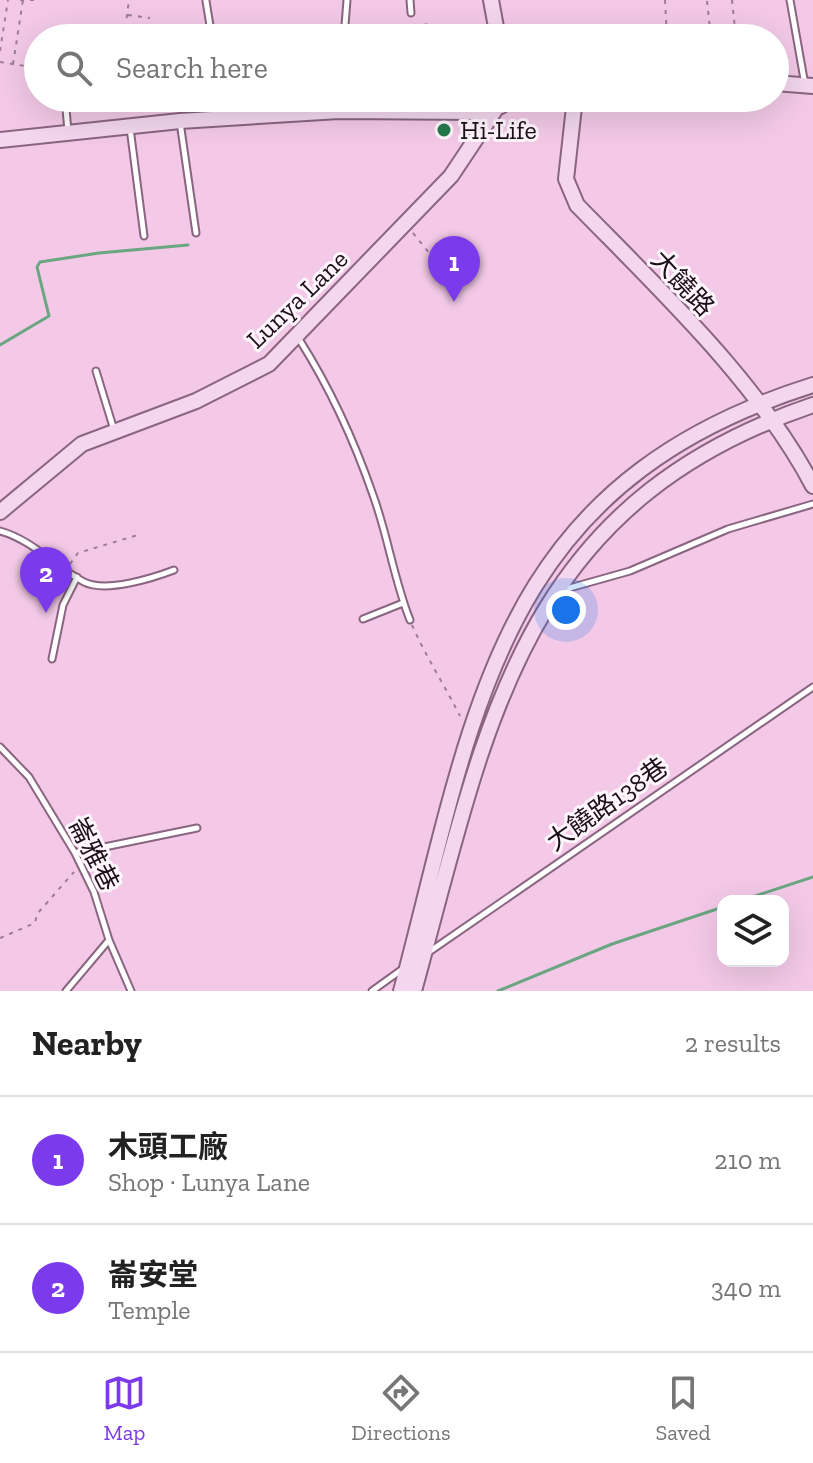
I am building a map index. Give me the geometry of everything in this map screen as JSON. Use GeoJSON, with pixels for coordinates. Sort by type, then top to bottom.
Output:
{"type":"FeatureCollection","features":[{"type":"Feature","properties":{"kind":"street"},"geometry":{"type":"LineString","coordinates":[[491,0],[495,24]]}},
{"type":"Feature","properties":{"kind":"street"},"geometry":{"type":"LineString","coordinates":[[789,84],[809,86]]}},
{"type":"Feature","properties":{"kind":"street"},"geometry":{"type":"LineString","coordinates":[[0,140],[273,112]]}},
{"type":"Feature","properties":{"kind":"street"},"geometry":{"type":"LineString","coordinates":[[413,112],[442,112]]}},
{"type":"Feature","properties":{"kind":"street","name":"Lunya Lane"},"geometry":{"type":"LineString","coordinates":[[0,512],[82,444],[240,381],[269,364],[298,338],[451,176],[496,112]]}},
{"type":"Feature","properties":{"kind":"street","name":"大饒路"},"geometry":{"type":"LineString","coordinates":[[573,112],[566,179],[577,205],[760,402],[813,486]]}},
{"type":"Feature","properties":{"kind":"street"},"geometry":{"type":"LineString","coordinates":[[401,991],[470,728],[496,658],[527,595],[564,540],[628,480],[690,435],[760,402],[813,385]]}},
{"type":"Feature","properties":{"kind":"street"},"geometry":{"type":"LineString","coordinates":[[414,991],[486,733],[516,658],[554,592],[618,518],[648,493],[710,450],[772,419],[813,405]]}},
{"type":"Feature","properties":{"kind":"lane"},"geometry":{"type":"LineString","coordinates":[[345,24],[347,0]]}},
{"type":"Feature","properties":{"kind":"lane"},"geometry":{"type":"LineString","coordinates":[[410,0],[411,13]]}},
{"type":"Feature","properties":{"kind":"lane"},"geometry":{"type":"LineString","coordinates":[[790,0],[809,86]]}},
{"type":"Feature","properties":{"kind":"lane"},"geometry":{"type":"LineString","coordinates":[[206,1],[210,24]]}},
{"type":"Feature","properties":{"kind":"lane"},"geometry":{"type":"LineString","coordinates":[[66,112],[68,132]]}},
{"type":"Feature","properties":{"kind":"lane"},"geometry":{"type":"LineString","coordinates":[[223,112],[223,118]]}},
{"type":"Feature","properties":{"kind":"lane"},"geometry":{"type":"LineString","coordinates":[[180,121],[196,233]]}},
{"type":"Feature","properties":{"kind":"lane"},"geometry":{"type":"LineString","coordinates":[[129,127],[144,236]]}},
{"type":"Feature","properties":{"kind":"lane"},"geometry":{"type":"LineString","coordinates":[[298,338],[322,376],[356,449],[374,498],[410,620]]}},
{"type":"Feature","properties":{"kind":"lane"},"geometry":{"type":"LineString","coordinates":[[96,371],[114,430]]}},
{"type":"Feature","properties":{"kind":"lane"},"geometry":{"type":"LineString","coordinates":[[554,592],[630,571],[728,529],[813,504]]}},
{"type":"Feature","properties":{"kind":"lane"},"geometry":{"type":"LineString","coordinates":[[0,531],[94,585],[131,583],[174,570]]}},
{"type":"Feature","properties":{"kind":"lane"},"geometry":{"type":"LineString","coordinates":[[52,659],[63,605],[77,577]]}},
{"type":"Feature","properties":{"kind":"lane"},"geometry":{"type":"LineString","coordinates":[[363,619],[403,603]]}},
{"type":"Feature","properties":{"kind":"lane","name":"大饒路138巷"},"geometry":{"type":"LineString","coordinates":[[372,991],[813,687]]}},
{"type":"Feature","properties":{"kind":"lane","name":"崙雅巷"},"geometry":{"type":"LineString","coordinates":[[0,747],[29,777],[75,853],[94,892],[109,940],[131,991]]}},
{"type":"Feature","properties":{"kind":"lane"},"geometry":{"type":"LineString","coordinates":[[75,853],[197,828]]}},
{"type":"Feature","properties":{"kind":"lane"},"geometry":{"type":"LineString","coordinates":[[66,991],[109,940]]}},
{"type":"Feature","properties":{"kind":"path"},"geometry":{"type":"LineString","coordinates":[[0,51],[8,0]]}},
{"type":"Feature","properties":{"kind":"path"},"geometry":{"type":"LineString","coordinates":[[13,64],[22,0],[38,0]]}},
{"type":"Feature","properties":{"kind":"path"},"geometry":{"type":"LineString","coordinates":[[126,24],[129,0]]}},
{"type":"Feature","properties":{"kind":"path"},"geometry":{"type":"LineString","coordinates":[[665,0],[666,24]]}},
{"type":"Feature","properties":{"kind":"path"},"geometry":{"type":"LineString","coordinates":[[732,0],[735,24]]}},
{"type":"Feature","properties":{"kind":"path"},"geometry":{"type":"LineString","coordinates":[[707,1],[709,24]]}},
{"type":"Feature","properties":{"kind":"path"},"geometry":{"type":"LineString","coordinates":[[127,15],[150,18]]}},
{"type":"Feature","properties":{"kind":"path"},"geometry":{"type":"LineString","coordinates":[[0,62],[24,66]]}},
{"type":"Feature","properties":{"kind":"path"},"geometry":{"type":"LineString","coordinates":[[406,224],[442,269]]}},
{"type":"Feature","properties":{"kind":"path"},"geometry":{"type":"LineString","coordinates":[[66,569],[78,553],[141,534]]}},
{"type":"Feature","properties":{"kind":"path"},"geometry":{"type":"LineString","coordinates":[[410,620],[428,663],[442,680],[460,716]]}},
{"type":"Feature","properties":{"kind":"path"},"geometry":{"type":"LineString","coordinates":[[0,938],[35,923],[37,914],[80,865]]}},
{"type":"Feature","properties":{"kind":"waterway"},"geometry":{"type":"LineString","coordinates":[[0,345],[49,316],[37,267],[40,262],[188,245]]}},
{"type":"Feature","properties":{"kind":"waterway"},"geometry":{"type":"LineString","coordinates":[[758,895],[813,877]]}},
{"type":"Feature","properties":{"kind":"waterway"},"geometry":{"type":"LineString","coordinates":[[498,991],[612,944],[717,909]]}},
{"type":"Feature","properties":{"kind":"place","name":"Hi-Life"},"geometry":{"type":"Point","coordinates":[444,130]}},
{"type":"Feature","properties":{"kind":"place","name":"木頭工廠"},"geometry":{"type":"Point","coordinates":[454,302]}},
{"type":"Feature","properties":{"kind":"place","name":"崙安堂"},"geometry":{"type":"Point","coordinates":[46,613]}}]}
